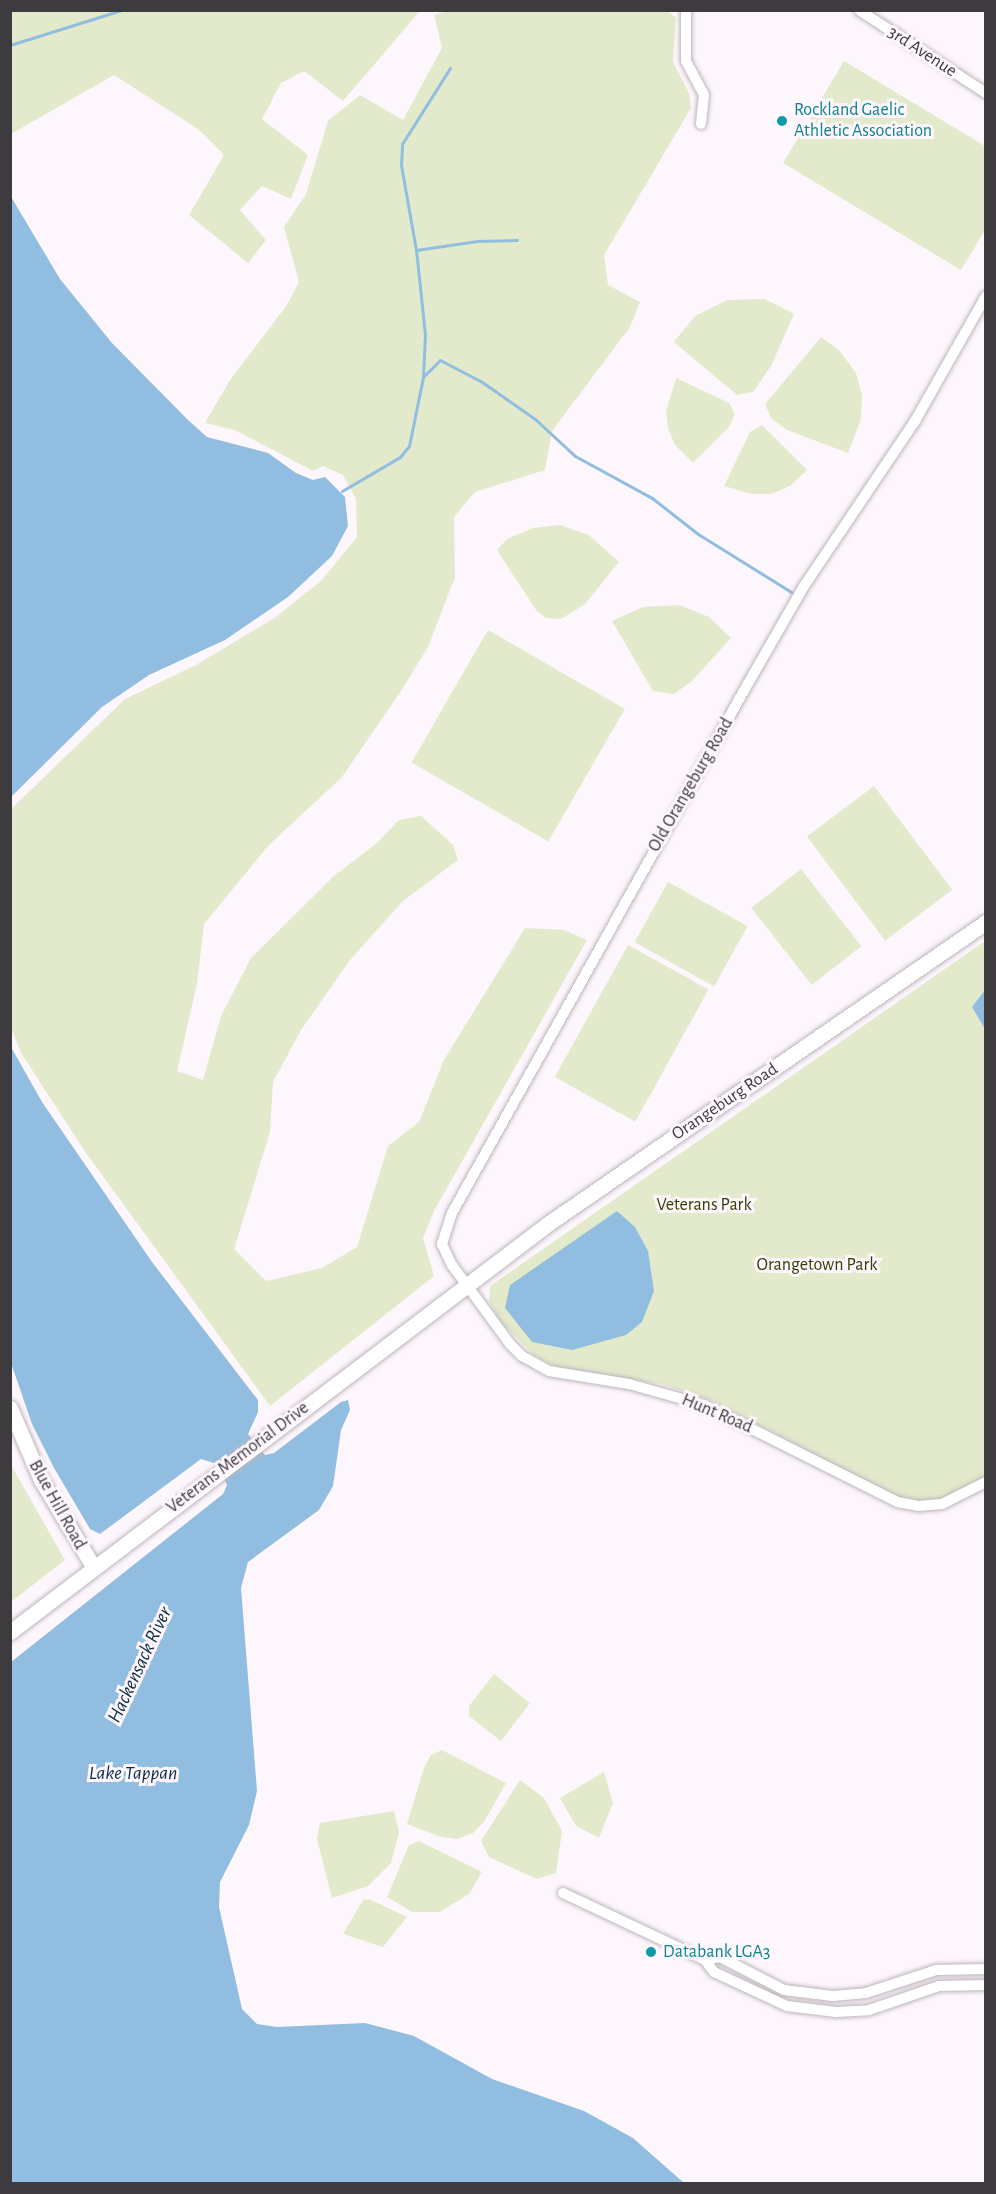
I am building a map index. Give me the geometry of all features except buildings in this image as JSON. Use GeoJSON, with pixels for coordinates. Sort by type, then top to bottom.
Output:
{"type":"FeatureCollection","features":[{"type":"Feature","properties":{"kind":"main road","name":"Orangeburg Road"},"geometry":{"type":"LineString","coordinates":[[466,1285],[549,1223],[986,922]]}},
{"type":"Feature","properties":{"kind":"main road","name":"Veterans Memorial Drive"},"geometry":{"type":"LineString","coordinates":[[10,1632],[466,1285]]}},
{"type":"Feature","properties":{"kind":"main road","name":"Blue Hill Road"},"geometry":{"type":"LineString","coordinates":[[10,1408],[40,1480],[94,1568]]}},
{"type":"Feature","properties":{"kind":"street"},"geometry":{"type":"LineString","coordinates":[[686,10],[686,61],[704,95],[701,124]]}},
{"type":"Feature","properties":{"kind":"street","name":"3rd Avenue"},"geometry":{"type":"LineString","coordinates":[[859,10],[986,93]]}},
{"type":"Feature","properties":{"kind":"street","name":"Old Orangeburg Road"},"geometry":{"type":"LineString","coordinates":[[466,1285],[442,1244],[452,1213],[804,586],[915,421],[986,296]]}},
{"type":"Feature","properties":{"kind":"street","name":"Hunt Road"},"geometry":{"type":"LineString","coordinates":[[466,1285],[510,1344],[522,1356],[549,1371],[629,1384],[704,1405],[898,1502],[918,1506],[942,1504],[986,1482]]}},
{"type":"Feature","properties":{"kind":"street"},"geometry":{"type":"LineString","coordinates":[[563,1893],[705,1960],[714,1972],[787,2006],[836,2013],[869,2010],[936,1987],[986,1985]]}},
{"type":"Feature","properties":{"kind":"street"},"geometry":{"type":"LineString","coordinates":[[705,1960],[720,1957],[784,1990],[833,1996],[867,1993],[933,1971],[986,1969]]}},
{"type":"Feature","properties":{"kind":"street"},"geometry":{"type":"LineString","coordinates":[[933,1971],[936,1987]]}},
{"type":"Feature","properties":{"kind":"green space"},"geometry":{"type":"Polygon","coordinates":[[[11,10],[420,11],[343,101],[304,71],[281,83],[262,119],[308,155],[291,199],[262,186],[240,210],[266,240],[248,263],[189,215],[224,155],[198,129],[114,75],[11,134],[11,10]]]}},
{"type":"Feature","properties":{"kind":"green space"},"geometry":{"type":"Polygon","coordinates":[[[449,10],[668,11],[676,18],[673,62],[689,93],[691,108],[604,255],[608,285],[640,302],[630,327],[552,431],[545,470],[475,492],[454,517],[455,577],[428,647],[401,691],[342,777],[268,846],[204,924],[197,984],[177,1071],[203,1080],[221,1016],[251,958],[334,876],[377,843],[399,820],[421,816],[453,845],[458,860],[403,901],[350,960],[301,1030],[273,1082],[270,1132],[234,1249],[266,1281],[322,1268],[357,1247],[388,1146],[419,1122],[444,1060],[525,928],[564,930],[587,940],[434,1211],[423,1238],[434,1276],[270,1406],[86,1153],[21,1053],[10,1025],[11,809],[125,699],[196,665],[276,617],[322,580],[357,537],[356,499],[343,475],[323,466],[313,471],[235,430],[205,423],[230,380],[287,305],[299,282],[284,227],[306,194],[328,121],[360,95],[403,120],[442,48],[434,15],[449,10]]]}},
{"type":"Feature","properties":{"kind":"green space"},"geometry":{"type":"Polygon","coordinates":[[[844,61],[985,146],[985,230],[961,270],[783,163],[844,61]]]}},
{"type":"Feature","properties":{"kind":"green space"},"geometry":{"type":"Polygon","coordinates":[[[765,299],[794,314],[771,366],[753,392],[737,395],[674,342],[695,316],[727,300],[765,299]]]}},
{"type":"Feature","properties":{"kind":"green space"},"geometry":{"type":"Polygon","coordinates":[[[821,337],[839,350],[856,373],[862,395],[861,419],[848,453],[787,430],[771,418],[765,404],[821,337]]]}},
{"type":"Feature","properties":{"kind":"green space"},"geometry":{"type":"Polygon","coordinates":[[[676,378],[729,403],[735,414],[729,427],[693,463],[675,445],[668,428],[666,412],[676,378]]]}},
{"type":"Feature","properties":{"kind":"green space"},"geometry":{"type":"Polygon","coordinates":[[[762,425],[807,470],[790,486],[771,494],[752,494],[724,486],[750,432],[762,425]]]}},
{"type":"Feature","properties":{"kind":"green space"},"geometry":{"type":"Polygon","coordinates":[[[560,525],[589,535],[619,562],[585,604],[561,619],[546,618],[536,610],[497,550],[507,539],[533,528],[560,525]]]}},
{"type":"Feature","properties":{"kind":"green space"},"geometry":{"type":"Polygon","coordinates":[[[679,605],[709,617],[731,638],[692,681],[674,694],[653,691],[612,621],[643,607],[679,605]]]}},
{"type":"Feature","properties":{"kind":"green space"},"geometry":{"type":"Polygon","coordinates":[[[488,630],[625,709],[548,842],[412,763],[488,630]]]}},
{"type":"Feature","properties":{"kind":"green space"},"geometry":{"type":"Polygon","coordinates":[[[874,786],[952,890],[885,940],[807,837],[874,786]]]}},
{"type":"Feature","properties":{"kind":"green space"},"geometry":{"type":"Polygon","coordinates":[[[801,869],[861,946],[812,985],[751,908],[801,869]]]}},
{"type":"Feature","properties":{"kind":"green space"},"geometry":{"type":"Polygon","coordinates":[[[668,882],[748,926],[714,986],[635,942],[668,882]]]}},
{"type":"Feature","properties":{"kind":"green space","name":"Orangetown Park"},"geometry":{"type":"Polygon","coordinates":[[[985,941],[985,1477],[956,1494],[928,1503],[897,1498],[713,1401],[661,1384],[560,1369],[534,1355],[501,1323],[489,1301],[490,1286],[985,941]]]}},
{"type":"Feature","properties":{"kind":"green space"},"geometry":{"type":"Polygon","coordinates":[[[628,945],[708,990],[635,1122],[555,1077],[628,945]]]}},
{"type":"Feature","properties":{"kind":"green space"},"geometry":{"type":"Polygon","coordinates":[[[11,1465],[65,1560],[10,1602],[11,1465]]]}},
{"type":"Feature","properties":{"kind":"green space"},"geometry":{"type":"Polygon","coordinates":[[[494,1674],[530,1703],[501,1741],[469,1716],[469,1706],[494,1674]]]}},
{"type":"Feature","properties":{"kind":"green space"},"geometry":{"type":"Polygon","coordinates":[[[442,1750],[506,1783],[484,1822],[473,1833],[457,1839],[441,1837],[407,1824],[424,1768],[431,1755],[442,1750]]]}},
{"type":"Feature","properties":{"kind":"green space"},"geometry":{"type":"Polygon","coordinates":[[[604,1772],[613,1803],[599,1838],[576,1826],[560,1798],[604,1772]]]}},
{"type":"Feature","properties":{"kind":"green space"},"geometry":{"type":"Polygon","coordinates":[[[520,1780],[544,1798],[562,1831],[556,1873],[537,1879],[489,1857],[481,1841],[520,1780]]]}},
{"type":"Feature","properties":{"kind":"green space"},"geometry":{"type":"Polygon","coordinates":[[[394,1811],[399,1832],[391,1863],[368,1886],[332,1898],[317,1839],[320,1823],[394,1811]]]}},
{"type":"Feature","properties":{"kind":"green space"},"geometry":{"type":"Polygon","coordinates":[[[419,1841],[482,1872],[469,1894],[440,1912],[412,1912],[387,1897],[409,1845],[419,1841]]]}},
{"type":"Feature","properties":{"kind":"green space"},"geometry":{"type":"Polygon","coordinates":[[[369,1899],[407,1917],[383,1947],[343,1934],[363,1900],[369,1899]]]}},
{"type":"Feature","properties":{"kind":"water"},"geometry":{"type":"Polygon","coordinates":[[[10,195],[60,279],[112,343],[188,420],[207,437],[268,453],[296,473],[313,480],[325,477],[345,497],[348,526],[332,556],[288,597],[225,640],[149,675],[102,707],[11,797],[10,195]]]}},
{"type":"Feature","properties":{"kind":"water"},"geometry":{"type":"Polygon","coordinates":[[[985,990],[985,1029],[972,1007],[985,990]]]}},
{"type":"Feature","properties":{"kind":"water","name":"Lake Tappan"},"geometry":{"type":"Polygon","coordinates":[[[11,1047],[42,1102],[152,1262],[258,1400],[258,1412],[248,1434],[265,1455],[274,1453],[341,1402],[348,1400],[350,1410],[341,1430],[333,1486],[319,1510],[248,1562],[241,1588],[257,1791],[249,1825],[220,1882],[219,1907],[242,2009],[257,2024],[277,2027],[365,2023],[414,2036],[492,2079],[584,2111],[633,2138],[684,2183],[11,2183],[11,1662],[223,1494],[227,1485],[217,1464],[201,1459],[100,1534],[90,1529],[54,1468],[32,1424],[11,1363],[11,1047]]]}},
{"type":"Feature","properties":{"kind":"water"},"geometry":{"type":"Polygon","coordinates":[[[617,1211],[635,1227],[648,1251],[654,1291],[642,1322],[626,1335],[572,1350],[532,1342],[505,1308],[510,1285],[617,1211]]]}},
{"type":"Feature","properties":{"kind":"waterway"},"geometry":{"type":"LineString","coordinates":[[10,45],[122,10]]}},
{"type":"Feature","properties":{"kind":"waterway"},"geometry":{"type":"LineString","coordinates":[[416,250],[401,165],[402,144],[450,68]]}},
{"type":"Feature","properties":{"kind":"waterway"},"geometry":{"type":"LineString","coordinates":[[423,377],[425,335],[416,250],[477,241],[517,240]]}},
{"type":"Feature","properties":{"kind":"waterway"},"geometry":{"type":"LineString","coordinates":[[342,491],[400,457],[409,446],[423,377],[440,360],[482,382],[535,419],[575,456],[652,498],[698,534],[791,592]]}},
{"type":"Feature","properties":{"kind":"place","name":"Rockland Gaelic Athletic Association"},"geometry":{"type":"Point","coordinates":[782,121]}},
{"type":"Feature","properties":{"kind":"place","name":"Databank LGA3"},"geometry":{"type":"Point","coordinates":[651,1952]}},
{"type":"Feature","properties":{"kind":"park label","name":"Veterans Park"},"geometry":{"type":"Point","coordinates":[704,1205]}},
{"type":"Feature","properties":{"kind":"water label","name":"Hackensack River"},"geometry":{"type":"Point","coordinates":[140,1665]}}]}
